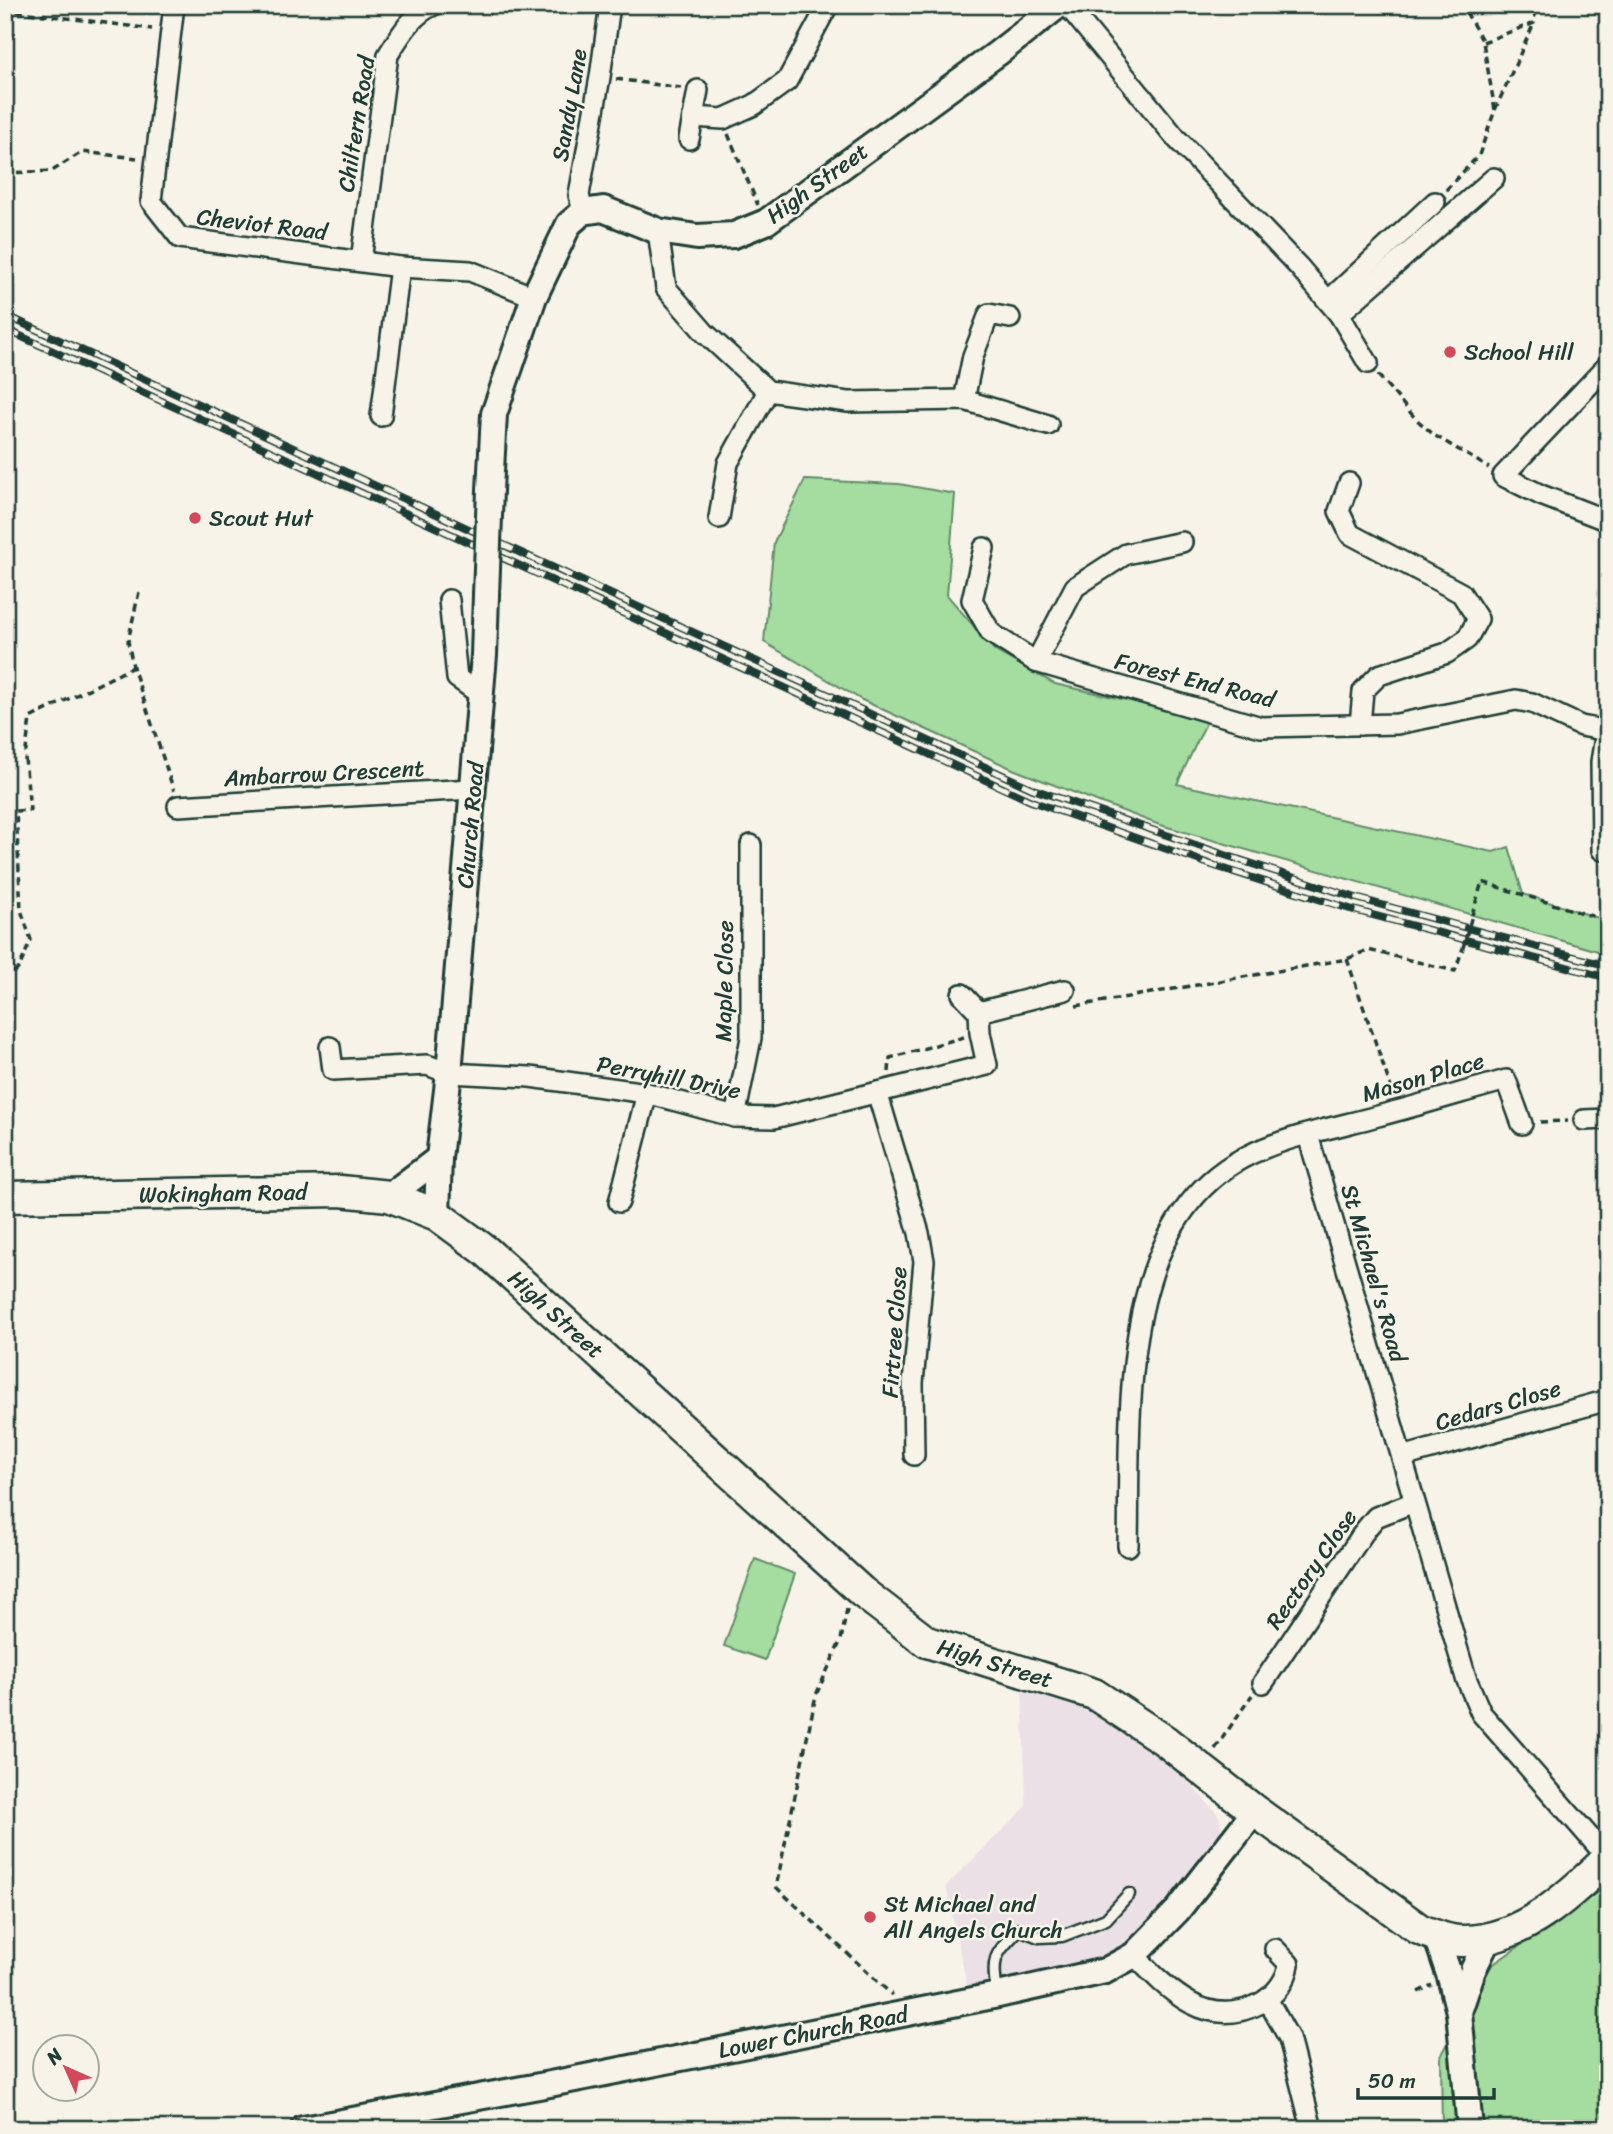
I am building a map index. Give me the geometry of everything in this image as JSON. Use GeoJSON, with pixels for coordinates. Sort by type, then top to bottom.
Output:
{"type":"FeatureCollection","features":[{"type":"Feature","properties":{"kind":"main road","name":"Wokingham Road"},"geometry":{"type":"LineString","coordinates":[[5,1197],[340,1191],[389,1196],[437,1215]]}},
{"type":"Feature","properties":{"kind":"main road","name":"High Street"},"geometry":{"type":"LineString","coordinates":[[437,1215],[486,1251],[852,1583],[926,1642],[1094,1694],[1164,1740],[1398,1916],[1436,1936],[1463,1942],[1488,1939],[1511,1931],[1542,1914],[1572,1893],[1608,1858]]}},
{"type":"Feature","properties":{"kind":"street","name":"Cheviot Road"},"geometry":{"type":"LineString","coordinates":[[174,5],[151,201],[180,238],[400,267],[470,271],[534,297]]}},
{"type":"Feature","properties":{"kind":"street","name":"Sandy Lane"},"geometry":{"type":"LineString","coordinates":[[583,212],[579,195],[610,5]]}},
{"type":"Feature","properties":{"kind":"street"},"geometry":{"type":"LineString","coordinates":[[693,117],[723,119],[754,105],[787,80],[828,5]]}},
{"type":"Feature","properties":{"kind":"street","name":"High Street"},"geometry":{"type":"LineString","coordinates":[[583,212],[603,209],[658,231],[697,237],[734,235],[766,222],[998,53],[1059,5]]}},
{"type":"Feature","properties":{"kind":"street"},"geometry":{"type":"LineString","coordinates":[[1067,5],[1176,138],[1299,267],[1334,308],[1368,363]]}},
{"type":"Feature","properties":{"kind":"street","name":"Chiltern Road"},"geometry":{"type":"LineString","coordinates":[[361,261],[388,55],[406,26],[430,6]]}},
{"type":"Feature","properties":{"kind":"street"},"geometry":{"type":"LineString","coordinates":[[689,139],[698,90]]}},
{"type":"Feature","properties":{"kind":"street"},"geometry":{"type":"LineString","coordinates":[[1334,308],[1494,178]]}},
{"type":"Feature","properties":{"kind":"street"},"geometry":{"type":"LineString","coordinates":[[1334,308],[1435,202]]}},
{"type":"Feature","properties":{"kind":"street"},"geometry":{"type":"LineString","coordinates":[[534,297],[569,224],[583,212]]}},
{"type":"Feature","properties":{"kind":"street"},"geometry":{"type":"LineString","coordinates":[[658,231],[666,288],[705,333],[768,391],[848,402],[964,400],[1048,425]]}},
{"type":"Feature","properties":{"kind":"street"},"geometry":{"type":"LineString","coordinates":[[381,416],[400,267]]}},
{"type":"Feature","properties":{"kind":"street","name":"Church Road"},"geometry":{"type":"LineString","coordinates":[[437,1215],[439,1158],[449,1073],[481,695],[494,414],[534,297]]}},
{"type":"Feature","properties":{"kind":"street"},"geometry":{"type":"LineString","coordinates":[[964,400],[973,356],[989,314],[1010,318]]}},
{"type":"Feature","properties":{"kind":"street"},"geometry":{"type":"LineString","coordinates":[[1608,365],[1503,476],[1541,495],[1608,521]]}},
{"type":"Feature","properties":{"kind":"street"},"geometry":{"type":"LineString","coordinates":[[719,517],[728,463],[768,391]]}},
{"type":"Feature","properties":{"kind":"street"},"geometry":{"type":"LineString","coordinates":[[1349,484],[1339,511],[1350,534],[1461,593],[1478,619],[1467,639],[1447,653],[1379,675],[1363,691],[1360,725]]}},
{"type":"Feature","properties":{"kind":"street"},"geometry":{"type":"LineString","coordinates":[[1036,662],[1075,587],[1126,554],[1182,542]]}},
{"type":"Feature","properties":{"kind":"street","name":"Forest End Road"},"geometry":{"type":"LineString","coordinates":[[984,548],[972,600],[990,633],[1036,662],[1261,727],[1397,724],[1516,700],[1532,704],[1581,726],[1607,731]]}},
{"type":"Feature","properties":{"kind":"street"},"geometry":{"type":"LineString","coordinates":[[449,600],[457,678],[481,695]]}},
{"type":"Feature","properties":{"kind":"street"},"geometry":{"type":"LineString","coordinates":[[1602,850],[1601,762],[1607,731]]}},
{"type":"Feature","properties":{"kind":"street","name":"Ambarrow Crescent"},"geometry":{"type":"LineString","coordinates":[[178,806],[472,789]]}},
{"type":"Feature","properties":{"kind":"street","name":"Maple Close"},"geometry":{"type":"LineString","coordinates":[[736,1117],[751,1038],[751,845]]}},
{"type":"Feature","properties":{"kind":"street"},"geometry":{"type":"LineString","coordinates":[[962,994],[979,1012],[1065,990]]}},
{"type":"Feature","properties":{"kind":"street","name":"Perryhill Drive"},"geometry":{"type":"LineString","coordinates":[[330,1047],[333,1070],[427,1065],[449,1073],[530,1077],[647,1093],[736,1117],[774,1118],[987,1065],[979,1033],[979,1012]]}},
{"type":"Feature","properties":{"kind":"street","name":"Mason Place"},"geometry":{"type":"LineString","coordinates":[[1308,1135],[1506,1080],[1522,1124]]}},
{"type":"Feature","properties":{"kind":"street","name":"Firtree Close"},"geometry":{"type":"LineString","coordinates":[[877,1092],[919,1233],[924,1261],[913,1383],[914,1455]]}},
{"type":"Feature","properties":{"kind":"street"},"geometry":{"type":"LineString","coordinates":[[619,1202],[647,1093]]}},
{"type":"Feature","properties":{"kind":"street"},"geometry":{"type":"LineString","coordinates":[[1584,1120],[1608,1119]]}},
{"type":"Feature","properties":{"kind":"street"},"geometry":{"type":"LineString","coordinates":[[1128,1546],[1131,1396],[1140,1322],[1151,1280],[1168,1234],[1184,1209],[1206,1183],[1227,1168],[1252,1153],[1308,1135]]}},
{"type":"Feature","properties":{"kind":"street","name":"St Michael's Road"},"geometry":{"type":"LineString","coordinates":[[1308,1135],[1466,1678],[1481,1713],[1608,1858]]}},
{"type":"Feature","properties":{"kind":"street"},"geometry":{"type":"LineString","coordinates":[[389,1196],[439,1158]]}},
{"type":"Feature","properties":{"kind":"street","name":"Cedars Close"},"geometry":{"type":"LineString","coordinates":[[1402,1457],[1608,1399]]}},
{"type":"Feature","properties":{"kind":"street","name":"Rectory Close"},"geometry":{"type":"LineString","coordinates":[[1263,1683],[1376,1517],[1415,1502]]}},
{"type":"Feature","properties":{"kind":"street","name":"Lower Church Road"},"geometry":{"type":"LineString","coordinates":[[303,2129],[550,2084],[998,1995],[1105,1971],[1134,1955],[1178,1910],[1255,1811]]}},
{"type":"Feature","properties":{"kind":"street"},"geometry":{"type":"LineString","coordinates":[[1436,1936],[1459,2012],[1470,2129]]}},
{"type":"Feature","properties":{"kind":"street"},"geometry":{"type":"LineString","coordinates":[[1459,2012],[1473,1970],[1488,1939]]}},
{"type":"Feature","properties":{"kind":"street"},"geometry":{"type":"LineString","coordinates":[[1134,1955],[1191,2004],[1211,2013],[1229,2014],[1248,2010],[1267,1999],[1287,1976],[1289,1964],[1275,1949]]}},
{"type":"Feature","properties":{"kind":"street"},"geometry":{"type":"LineString","coordinates":[[1267,1999],[1289,2038],[1312,2129]]}},
{"type":"Feature","properties":{"kind":"lane"},"geometry":{"type":"LineString","coordinates":[[998,1995],[993,1964],[998,1951],[1019,1929],[1039,1937],[1062,1936],[1106,1919],[1129,1894]]}},
{"type":"Feature","properties":{"kind":"path"},"geometry":{"type":"LineString","coordinates":[[1462,5],[1483,42],[1495,110]]}},
{"type":"Feature","properties":{"kind":"path"},"geometry":{"type":"LineString","coordinates":[[1435,202],[1479,155],[1495,110],[1534,23],[1536,5]]}},
{"type":"Feature","properties":{"kind":"path"},"geometry":{"type":"LineString","coordinates":[[5,10],[170,32]]}},
{"type":"Feature","properties":{"kind":"path"},"geometry":{"type":"LineString","coordinates":[[1483,42],[1534,23]]}},
{"type":"Feature","properties":{"kind":"path"},"geometry":{"type":"LineString","coordinates":[[600,77],[698,90]]}},
{"type":"Feature","properties":{"kind":"path"},"geometry":{"type":"LineString","coordinates":[[723,119],[766,222]]}},
{"type":"Feature","properties":{"kind":"path"},"geometry":{"type":"LineString","coordinates":[[5,173],[52,171],[82,152],[154,160]]}},
{"type":"Feature","properties":{"kind":"path"},"geometry":{"type":"LineString","coordinates":[[1368,363],[1415,418],[1434,435],[1503,476]]}},
{"type":"Feature","properties":{"kind":"path"},"geometry":{"type":"LineString","coordinates":[[139,592],[128,641],[133,667],[178,806]]}},
{"type":"Feature","properties":{"kind":"path"},"geometry":{"type":"LineString","coordinates":[[5,981],[19,968],[31,940],[20,910],[16,811],[30,810],[25,758],[30,718],[133,667]]}},
{"type":"Feature","properties":{"kind":"path"},"geometry":{"type":"LineString","coordinates":[[1076,1006],[1346,959],[1368,950],[1455,971],[1482,882],[1608,920]]}},
{"type":"Feature","properties":{"kind":"path"},"geometry":{"type":"LineString","coordinates":[[1346,959],[1391,1088],[1377,1116]]}},
{"type":"Feature","properties":{"kind":"path"},"geometry":{"type":"LineString","coordinates":[[1522,1124],[1584,1120]]}},
{"type":"Feature","properties":{"kind":"path"},"geometry":{"type":"LineString","coordinates":[[852,1583],[841,1640],[816,1695],[776,1887],[893,1993],[886,2017]]}},
{"type":"Feature","properties":{"kind":"path"},"geometry":{"type":"LineString","coordinates":[[1201,1770],[1253,1693],[1263,1683]]}},
{"type":"Feature","properties":{"kind":"shaded area"},"geometry":{"type":"Polygon","coordinates":[[[1022,1683],[1089,1704],[1159,1750],[1214,1810],[1220,1818],[1221,1829],[1216,1841],[1167,1904],[1132,1942],[1087,1963],[968,1990],[946,1886],[1026,1807],[1022,1683]]]}},
{"type":"Feature","properties":{"kind":"green space"},"geometry":{"type":"Polygon","coordinates":[[[805,480],[899,484],[955,494],[947,595],[995,651],[1055,684],[1176,711],[1207,721],[1177,784],[1493,852],[1509,847],[1523,894],[1608,921],[1608,954],[1157,824],[1015,770],[862,700],[764,642],[774,542],[805,480]]]}},
{"type":"Feature","properties":{"kind":"green space"},"geometry":{"type":"Polygon","coordinates":[[[755,1559],[795,1574],[765,1660],[724,1646],[755,1559]]]}},
{"type":"Feature","properties":{"kind":"green space"},"geometry":{"type":"Polygon","coordinates":[[[1601,1890],[1608,1895],[1608,2129],[1442,2129],[1441,2056],[1492,1965],[1601,1890]]]}},
{"type":"Feature","properties":{"kind":"railway"},"geometry":{"type":"LineString","coordinates":[[5,315],[1033,789],[1356,898],[1608,966]]}},
{"type":"Feature","properties":{"kind":"railway"},"geometry":{"type":"LineString","coordinates":[[5,329],[1031,801],[1212,865],[1350,909],[1608,978]]}},
{"type":"Feature","properties":{"kind":"place","name":"School Hill"},"geometry":{"type":"Point","coordinates":[1450,352]}},
{"type":"Feature","properties":{"kind":"place","name":"Scout Hut"},"geometry":{"type":"Point","coordinates":[195,518]}},
{"type":"Feature","properties":{"kind":"place","name":"St Michael and All Angels Church"},"geometry":{"type":"Point","coordinates":[870,1917]}}]}
